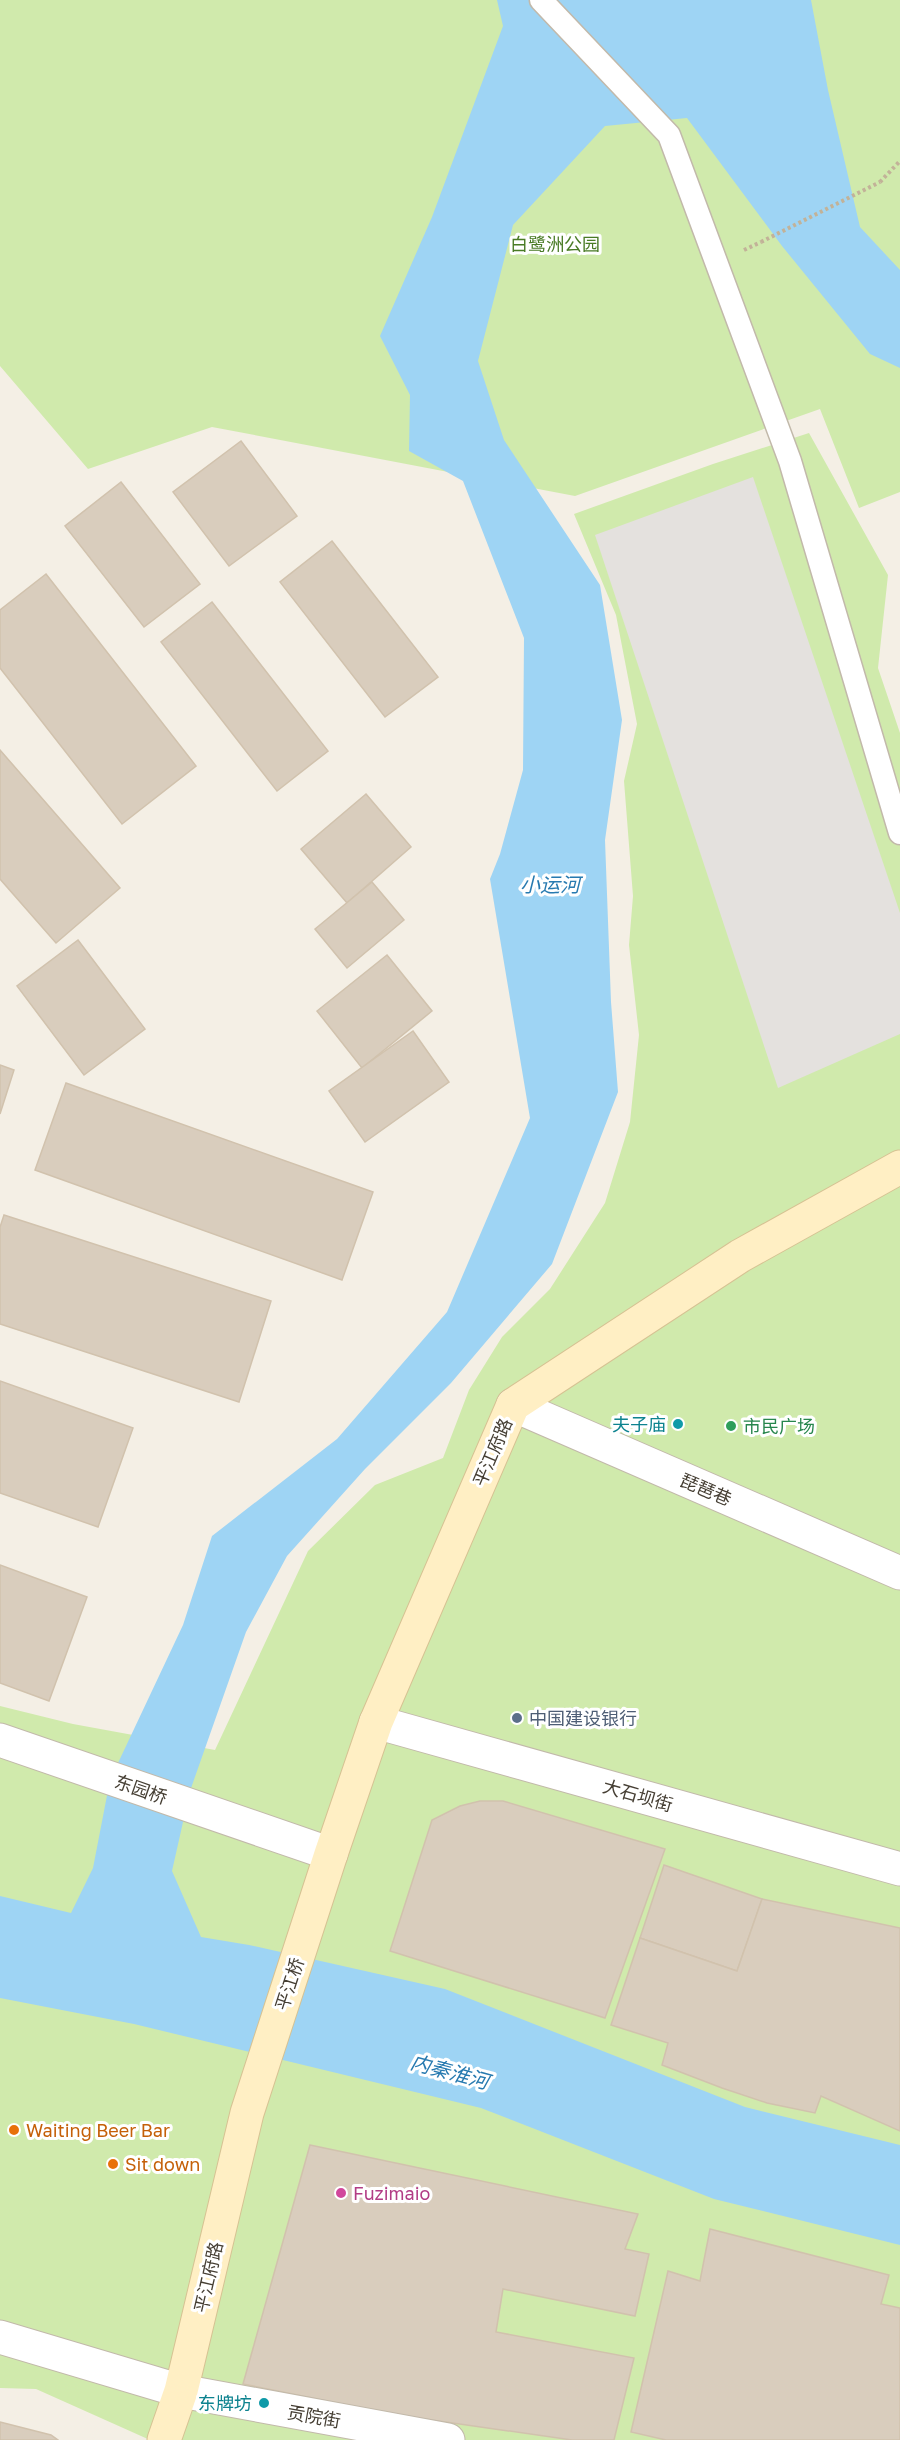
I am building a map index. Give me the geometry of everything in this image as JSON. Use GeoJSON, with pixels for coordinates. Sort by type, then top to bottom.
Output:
{"type":"FeatureCollection","features":[{"type":"Feature","properties":{"kind":"street","name":"平江府路"},"geometry":{"type":"LineString","coordinates":[[330,1854],[376,1722],[513,1405],[740,1256],[900,1167]]}},
{"type":"Feature","properties":{"kind":"street","name":"琵琶巷"},"geometry":{"type":"LineString","coordinates":[[513,1405],[900,1573]]}},
{"type":"Feature","properties":{"kind":"street","name":"大石坝街"},"geometry":{"type":"LineString","coordinates":[[376,1722],[900,1869]]}},
{"type":"Feature","properties":{"kind":"street","name":"东园桥"},"geometry":{"type":"LineString","coordinates":[[1,1741],[330,1854]]}},
{"type":"Feature","properties":{"kind":"street","name":"平江桥"},"geometry":{"type":"LineString","coordinates":[[247,2113],[330,1854]]}},
{"type":"Feature","properties":{"kind":"street","name":"平江府路"},"geometry":{"type":"LineString","coordinates":[[164,2440],[181,2391],[247,2113]]}},
{"type":"Feature","properties":{"kind":"street","name":"贡院街"},"geometry":{"type":"LineString","coordinates":[[0,2337],[181,2391],[448,2440]]}},
{"type":"Feature","properties":{"kind":"lane"},"geometry":{"type":"LineString","coordinates":[[541,0],[669,135],[790,461],[900,833]]}},
{"type":"Feature","properties":{"kind":"path"},"geometry":{"type":"LineString","coordinates":[[760,242],[880,182],[900,161]]}},
{"type":"Feature","properties":{"kind":"green space","name":"白鹭洲公园"},"geometry":{"type":"Polygon","coordinates":[[[0,0],[900,0],[900,492],[859,508],[820,409],[575,496],[212,427],[88,469],[0,366],[0,0]]]}},
{"type":"Feature","properties":{"kind":"green space","name":"夫子庙"},"geometry":{"type":"Polygon","coordinates":[[[809,433],[888,575],[878,668],[900,733],[900,2440],[150,2440],[36,2389],[0,2388],[0,1706],[73,1724],[215,1750],[308,1551],[375,1485],[443,1458],[469,1390],[502,1337],[550,1289],[605,1203],[630,1122],[639,1035],[629,945],[633,896],[624,781],[637,724],[616,615],[574,514],[713,464],[809,433]]]}},
{"type":"Feature","properties":{"kind":"shaded area"},"geometry":{"type":"Polygon","coordinates":[[[753,477],[900,913],[900,1034],[778,1088],[595,535],[753,477]]]}},
{"type":"Feature","properties":{"kind":"water"},"geometry":{"type":"Polygon","coordinates":[[[497,0],[811,0],[828,90],[860,227],[900,270],[900,368],[870,354],[782,246],[687,118],[605,126],[513,225],[478,361],[504,440],[600,585],[622,720],[605,840],[611,1002],[618,1092],[552,1264],[451,1383],[365,1469],[287,1556],[246,1632],[190,1791],[172,1871],[201,1937],[249,1945],[445,1989],[745,2107],[900,2145],[900,2245],[714,2199],[481,2108],[134,2024],[0,1998],[0,1896],[71,1913],[93,1868],[110,1780],[183,1625],[212,1536],[337,1439],[447,1312],[530,1118],[490,879],[500,854],[523,770],[524,638],[463,481],[409,451],[410,395],[380,336],[432,217],[503,26],[497,0]]]}},
{"type":"Feature","properties":{"kind":"building"},"geometry":{"type":"Polygon","coordinates":[[[241,441],[297,516],[229,566],[173,492],[241,441]]]}},
{"type":"Feature","properties":{"kind":"building"},"geometry":{"type":"Polygon","coordinates":[[[121,482],[200,584],[144,627],[65,526],[121,482]]]}},
{"type":"Feature","properties":{"kind":"building"},"geometry":{"type":"Polygon","coordinates":[[[332,541],[438,677],[385,717],[280,582],[332,541]]]}},
{"type":"Feature","properties":{"kind":"building"},"geometry":{"type":"Polygon","coordinates":[[[46,574],[196,766],[122,824],[0,668],[0,610],[46,574]]]}},
{"type":"Feature","properties":{"kind":"building"},"geometry":{"type":"Polygon","coordinates":[[[212,602],[328,751],[277,791],[161,642],[212,602]]]}},
{"type":"Feature","properties":{"kind":"building"},"geometry":{"type":"Polygon","coordinates":[[[0,750],[120,888],[56,943],[0,879],[0,750]]]}},
{"type":"Feature","properties":{"kind":"building"},"geometry":{"type":"Polygon","coordinates":[[[366,794],[411,847],[347,903],[301,849],[366,794]]]}},
{"type":"Feature","properties":{"kind":"building"},"geometry":{"type":"Polygon","coordinates":[[[372,882],[404,920],[347,968],[315,929],[372,882]]]}},
{"type":"Feature","properties":{"kind":"building"},"geometry":{"type":"Polygon","coordinates":[[[78,940],[145,1029],[84,1075],[17,986],[78,940]]]}},
{"type":"Feature","properties":{"kind":"building"},"geometry":{"type":"Polygon","coordinates":[[[387,955],[432,1011],[362,1068],[317,1011],[387,955]]]}},
{"type":"Feature","properties":{"kind":"building"},"geometry":{"type":"Polygon","coordinates":[[[413,1031],[449,1082],[365,1142],[329,1091],[413,1031]]]}},
{"type":"Feature","properties":{"kind":"building"},"geometry":{"type":"Polygon","coordinates":[[[0,1065],[14,1070],[0,1114],[0,1065]]]}},
{"type":"Feature","properties":{"kind":"building"},"geometry":{"type":"Polygon","coordinates":[[[66,1083],[373,1192],[342,1280],[35,1170],[66,1083]]]}},
{"type":"Feature","properties":{"kind":"building"},"geometry":{"type":"Polygon","coordinates":[[[4,1215],[271,1301],[239,1402],[0,1324],[0,1227],[4,1215]]]}},
{"type":"Feature","properties":{"kind":"building"},"geometry":{"type":"Polygon","coordinates":[[[0,1381],[133,1428],[98,1527],[0,1493],[0,1381]]]}},
{"type":"Feature","properties":{"kind":"building"},"geometry":{"type":"Polygon","coordinates":[[[0,1565],[87,1597],[49,1701],[0,1683],[0,1565]]]}},
{"type":"Feature","properties":{"kind":"building"},"geometry":{"type":"Polygon","coordinates":[[[480,1801],[503,1801],[665,1849],[605,2018],[390,1951],[432,1820],[460,1806],[480,1801]]]}},
{"type":"Feature","properties":{"kind":"building"},"geometry":{"type":"Polygon","coordinates":[[[664,1865],[762,1899],[737,1971],[640,1938],[664,1865]]]}},
{"type":"Feature","properties":{"kind":"building"},"geometry":{"type":"Polygon","coordinates":[[[762,1899],[900,1928],[900,2131],[821,2096],[815,2113],[767,2103],[722,2088],[662,2065],[668,2043],[611,2025],[640,1938],[737,1971],[762,1899]]]}},
{"type":"Feature","properties":{"kind":"building"},"geometry":{"type":"Polygon","coordinates":[[[310,2145],[638,2214],[625,2249],[649,2254],[635,2316],[503,2289],[496,2332],[634,2358],[614,2440],[572,2440],[397,2415],[243,2384],[310,2145]]]}},
{"type":"Feature","properties":{"kind":"building"},"geometry":{"type":"Polygon","coordinates":[[[710,2229],[889,2275],[881,2304],[900,2308],[900,2440],[666,2440],[631,2432],[668,2271],[700,2281],[710,2229]]]}},
{"type":"Feature","properties":{"kind":"building"},"geometry":{"type":"Polygon","coordinates":[[[0,2422],[51,2435],[58,2440],[0,2440],[0,2422]]]}},
{"type":"Feature","properties":{"kind":"place","name":"夫子庙"},"geometry":{"type":"Point","coordinates":[678,1424]}},
{"type":"Feature","properties":{"kind":"place","name":"市民广场"},"geometry":{"type":"Point","coordinates":[731,1426]}},
{"type":"Feature","properties":{"kind":"place","name":"中国建设银行"},"geometry":{"type":"Point","coordinates":[517,1718]}},
{"type":"Feature","properties":{"kind":"place","name":"Waiting Beer Bar"},"geometry":{"type":"Point","coordinates":[14,2130]}},
{"type":"Feature","properties":{"kind":"place","name":"Sit down"},"geometry":{"type":"Point","coordinates":[113,2164]}},
{"type":"Feature","properties":{"kind":"place","name":"Fuzimaio"},"geometry":{"type":"Point","coordinates":[341,2193]}},
{"type":"Feature","properties":{"kind":"place","name":"东牌坊"},"geometry":{"type":"Point","coordinates":[264,2403]}},
{"type":"Feature","properties":{"kind":"water label","name":"小运河"},"geometry":{"type":"Point","coordinates":[550,884]}},
{"type":"Feature","properties":{"kind":"water label","name":"内秦淮河"},"geometry":{"type":"Point","coordinates":[450,2071]}}]}
